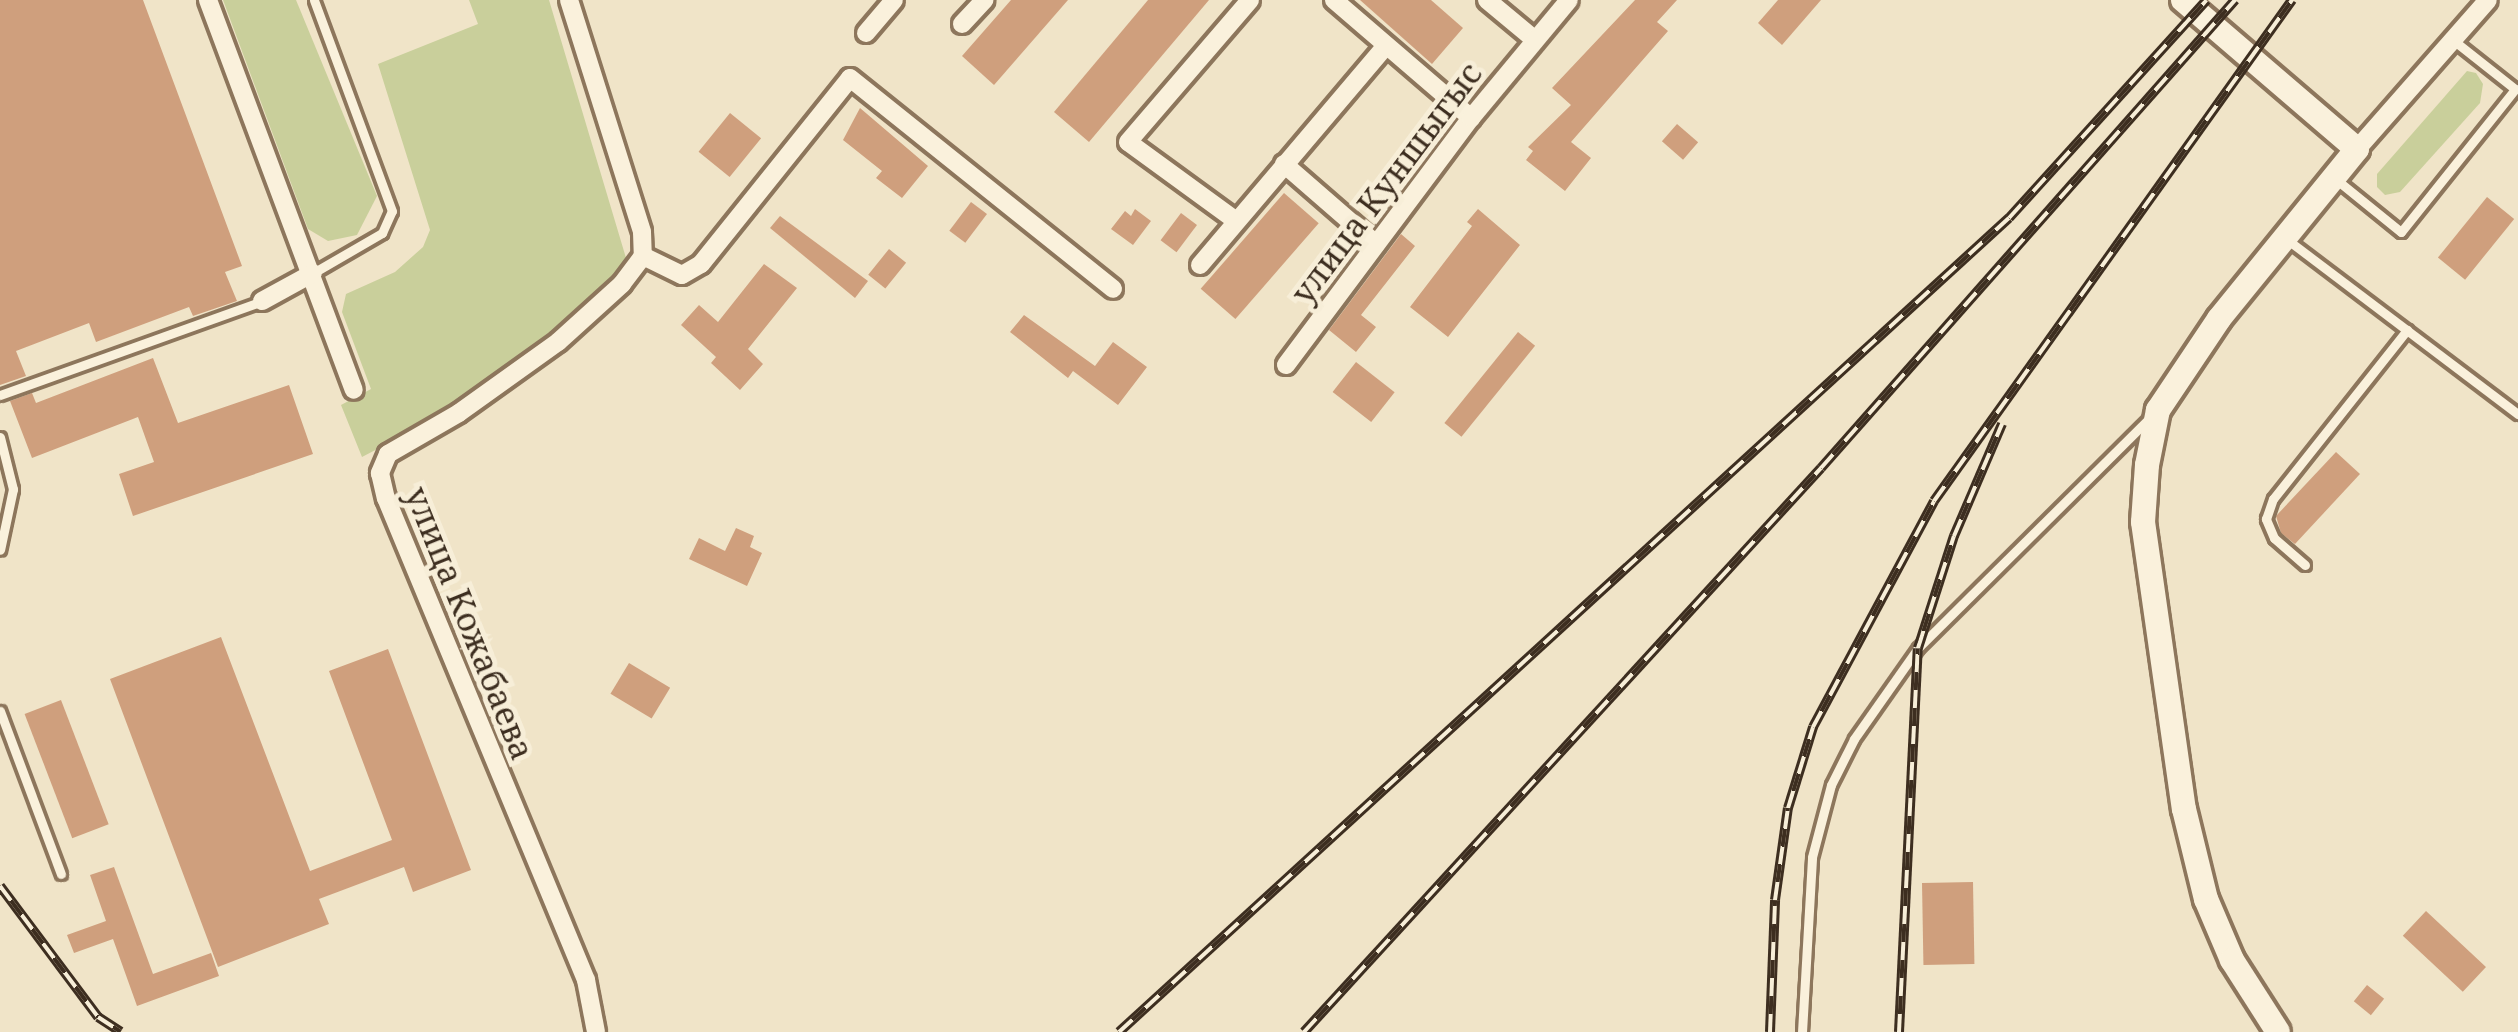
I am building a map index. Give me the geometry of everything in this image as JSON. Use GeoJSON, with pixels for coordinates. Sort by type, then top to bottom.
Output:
{"type":"FeatureCollection","features":[{"type":"Feature","properties":{"kind":"main road"},"geometry":{"type":"LineString","coordinates":[[2183,0],[2357,149],[2218,319],[2158,410],[2146,465],[2144,522],[2184,809],[2206,899],[2232,960],[2278,1032]]}},
{"type":"Feature","properties":{"kind":"street"},"geometry":{"type":"LineString","coordinates":[[208,0],[354,390]]}},
{"type":"Feature","properties":{"kind":"street"},"geometry":{"type":"LineString","coordinates":[[569,0],[642,232],[644,256],[682,275],[694,271],[850,78],[1113,289]]}},
{"type":"Feature","properties":{"kind":"street"},"geometry":{"type":"LineString","coordinates":[[866,33],[894,0]]}},
{"type":"Feature","properties":{"kind":"street"},"geometry":{"type":"LineString","coordinates":[[962,24],[984,0]]}},
{"type":"Feature","properties":{"kind":"street"},"geometry":{"type":"LineString","coordinates":[[1235,220],[1128,142],[1250,0]]}},
{"type":"Feature","properties":{"kind":"street"},"geometry":{"type":"LineString","coordinates":[[1334,0],[1384,48],[1472,118]]}},
{"type":"Feature","properties":{"kind":"street"},"geometry":{"type":"LineString","coordinates":[[1487,0],[1534,39]]}},
{"type":"Feature","properties":{"kind":"street","name":"улица Куншыгыс"},"geometry":{"type":"LineString","coordinates":[[1286,364],[1472,118],[1569,0]]}},
{"type":"Feature","properties":{"kind":"street"},"geometry":{"type":"LineString","coordinates":[[2357,149],[2488,0]]}},
{"type":"Feature","properties":{"kind":"street"},"geometry":{"type":"LineString","coordinates":[[1200,265],[1384,48]]}},
{"type":"Feature","properties":{"kind":"street"},"geometry":{"type":"LineString","coordinates":[[1284,164],[1376,244]]}},
{"type":"Feature","properties":{"kind":"street","name":"улица Кожабаева"},"geometry":{"type":"LineString","coordinates":[[596,1032],[586,980],[380,472],[388,454],[459,413],[558,342],[622,284],[644,256]]}},
{"type":"Feature","properties":{"kind":"street"},"geometry":{"type":"LineString","coordinates":[[262,302],[314,273]]}},
{"type":"Feature","properties":{"kind":"lane"},"geometry":{"type":"LineString","coordinates":[[314,0],[392,211],[382,233],[314,273]]}},
{"type":"Feature","properties":{"kind":"lane"},"geometry":{"type":"LineString","coordinates":[[2333,178],[2401,232],[2515,89],[2453,40]]}},
{"type":"Feature","properties":{"kind":"lane"},"geometry":{"type":"LineString","coordinates":[[2285,237],[2518,414]]}},
{"type":"Feature","properties":{"kind":"lane"},"geometry":{"type":"LineString","coordinates":[[0,395],[262,302]]}},
{"type":"Feature","properties":{"kind":"lane"},"geometry":{"type":"LineString","coordinates":[[2305,565],[2274,538],[2266,519],[2273,499],[2407,330]]}},
{"type":"Feature","properties":{"kind":"lane"},"geometry":{"type":"LineString","coordinates":[[1802,1032],[1812,857],[1831,785],[1854,739],[1918,648],[2158,410]]}},
{"type":"Feature","properties":{"kind":"lane"},"geometry":{"type":"LineString","coordinates":[[0,436],[14,489],[0,550]]}},
{"type":"Feature","properties":{"kind":"lane"},"geometry":{"type":"LineString","coordinates":[[0,711],[61,874]]}},
{"type":"Feature","properties":{"kind":"green space"},"geometry":{"type":"Polygon","coordinates":[[[223,0],[296,0],[377,196],[357,235],[328,241],[308,229],[223,0]]]}},
{"type":"Feature","properties":{"kind":"green space"},"geometry":{"type":"Polygon","coordinates":[[[469,0],[549,0],[629,268],[469,401],[362,457],[341,405],[371,389],[342,312],[346,294],[395,272],[423,247],[430,230],[378,64],[478,24],[469,0]]]}},
{"type":"Feature","properties":{"kind":"green space"},"geometry":{"type":"Polygon","coordinates":[[[2467,71],[2476,73],[2483,84],[2480,103],[2400,192],[2385,195],[2377,187],[2377,174],[2467,71]]]}},
{"type":"Feature","properties":{"kind":"building"},"geometry":{"type":"Polygon","coordinates":[[[0,0],[143,0],[242,266],[225,272],[237,301],[193,316],[189,307],[96,342],[89,323],[16,351],[26,376],[0,385],[0,0]]]}},
{"type":"Feature","properties":{"kind":"building"},"geometry":{"type":"Polygon","coordinates":[[[1011,0],[1068,0],[994,85],[962,56],[1011,0]]]}},
{"type":"Feature","properties":{"kind":"building"},"geometry":{"type":"Polygon","coordinates":[[[1148,0],[1209,0],[1089,142],[1054,112],[1148,0]]]}},
{"type":"Feature","properties":{"kind":"building"},"geometry":{"type":"Polygon","coordinates":[[[1360,0],[1431,0],[1463,28],[1432,64],[1360,0]]]}},
{"type":"Feature","properties":{"kind":"building"},"geometry":{"type":"Polygon","coordinates":[[[1635,0],[1677,0],[1657,22],[1668,31],[1571,142],[1591,158],[1565,191],[1526,160],[1533,151],[1528,147],[1571,105],[1552,88],[1635,0]]]}},
{"type":"Feature","properties":{"kind":"building"},"geometry":{"type":"Polygon","coordinates":[[[1778,0],[1821,0],[1782,45],[1758,23],[1778,0]]]}},
{"type":"Feature","properties":{"kind":"building"},"geometry":{"type":"Polygon","coordinates":[[[860,108],[928,166],[902,198],[876,178],[882,171],[843,140],[860,108]]]}},
{"type":"Feature","properties":{"kind":"building"},"geometry":{"type":"Polygon","coordinates":[[[730,113],[761,138],[730,177],[699,152],[730,113]]]}},
{"type":"Feature","properties":{"kind":"building"},"geometry":{"type":"Polygon","coordinates":[[[1677,124],[1698,142],[1683,160],[1662,141],[1677,124]]]}},
{"type":"Feature","properties":{"kind":"building"},"geometry":{"type":"Polygon","coordinates":[[[1284,193],[1319,223],[1235,319],[1201,289],[1284,193]]]}},
{"type":"Feature","properties":{"kind":"building"},"geometry":{"type":"Polygon","coordinates":[[[2487,197],[2514,219],[2465,280],[2438,258],[2487,197]]]}},
{"type":"Feature","properties":{"kind":"building"},"geometry":{"type":"Polygon","coordinates":[[[971,202],[987,214],[965,243],[949,231],[971,202]]]}},
{"type":"Feature","properties":{"kind":"building"},"geometry":{"type":"Polygon","coordinates":[[[1135,209],[1151,221],[1133,245],[1111,229],[1125,211],[1131,216],[1135,209]]]}},
{"type":"Feature","properties":{"kind":"building"},"geometry":{"type":"Polygon","coordinates":[[[1478,209],[1520,245],[1448,337],[1410,307],[1472,226],[1467,222],[1478,209]]]}},
{"type":"Feature","properties":{"kind":"building"},"geometry":{"type":"Polygon","coordinates":[[[1181,213],[1197,225],[1177,252],[1161,240],[1181,213]]]}},
{"type":"Feature","properties":{"kind":"building"},"geometry":{"type":"Polygon","coordinates":[[[780,216],[868,281],[855,298],[770,228],[780,216]]]}},
{"type":"Feature","properties":{"kind":"building"},"geometry":{"type":"Polygon","coordinates":[[[1401,234],[1415,246],[1361,315],[1376,327],[1356,352],[1329,330],[1401,234]]]}},
{"type":"Feature","properties":{"kind":"building"},"geometry":{"type":"Polygon","coordinates":[[[889,249],[906,263],[885,288],[868,275],[889,249]]]}},
{"type":"Feature","properties":{"kind":"building"},"geometry":{"type":"Polygon","coordinates":[[[764,264],[797,288],[748,349],[763,364],[740,390],[711,363],[716,357],[681,325],[699,305],[718,322],[764,264]]]}},
{"type":"Feature","properties":{"kind":"building"},"geometry":{"type":"Polygon","coordinates":[[[1024,315],[1095,366],[1113,342],[1147,367],[1118,405],[1073,371],[1068,378],[1010,332],[1024,315]]]}},
{"type":"Feature","properties":{"kind":"building"},"geometry":{"type":"Polygon","coordinates":[[[1518,332],[1535,346],[1461,437],[1444,423],[1518,332]]]}},
{"type":"Feature","properties":{"kind":"building"},"geometry":{"type":"Polygon","coordinates":[[[153,358],[178,423],[289,385],[313,454],[133,516],[119,474],[154,462],[138,417],[32,458],[10,401],[32,393],[36,403],[153,358]]]}},
{"type":"Feature","properties":{"kind":"building"},"geometry":{"type":"Polygon","coordinates":[[[1356,362],[1395,392],[1371,422],[1333,392],[1356,362]]]}},
{"type":"Feature","properties":{"kind":"building"},"geometry":{"type":"Polygon","coordinates":[[[2336,452],[2360,474],[2295,544],[2281,533],[2276,516],[2336,452]]]}},
{"type":"Feature","properties":{"kind":"building"},"geometry":{"type":"Polygon","coordinates":[[[736,528],[754,536],[750,547],[762,553],[747,586],[689,559],[699,538],[725,551],[736,528]]]}},
{"type":"Feature","properties":{"kind":"building"},"geometry":{"type":"Polygon","coordinates":[[[221,637],[310,871],[392,840],[329,671],[388,649],[471,870],[413,892],[404,867],[319,899],[329,924],[218,967],[110,679],[221,637]]]}},
{"type":"Feature","properties":{"kind":"building"},"geometry":{"type":"Polygon","coordinates":[[[629,663],[670,688],[652,719],[610,694],[629,663]]]}},
{"type":"Feature","properties":{"kind":"building"},"geometry":{"type":"Polygon","coordinates":[[[61,700],[109,824],[72,838],[25,714],[61,700]]]}},
{"type":"Feature","properties":{"kind":"building"},"geometry":{"type":"Polygon","coordinates":[[[114,867],[153,974],[211,953],[219,976],[137,1006],[113,939],[74,953],[67,935],[106,921],[90,875],[114,867]]]}},
{"type":"Feature","properties":{"kind":"building"},"geometry":{"type":"Polygon","coordinates":[[[1973,882],[1974,964],[1923,965],[1922,883],[1973,882]]]}},
{"type":"Feature","properties":{"kind":"building"},"geometry":{"type":"Polygon","coordinates":[[[2426,911],[2486,967],[2463,992],[2403,936],[2426,911]]]}},
{"type":"Feature","properties":{"kind":"building"},"geometry":{"type":"Polygon","coordinates":[[[2367,985],[2384,999],[2371,1015],[2354,1001],[2367,985]]]}},
{"type":"Feature","properties":{"kind":"railway"},"geometry":{"type":"LineString","coordinates":[[1119,1032],[2009,218],[2207,0]]}},
{"type":"Feature","properties":{"kind":"railway"},"geometry":{"type":"LineString","coordinates":[[1304,1032],[1821,468],[2235,0]]}},
{"type":"Feature","properties":{"kind":"railway"},"geometry":{"type":"LineString","coordinates":[[1770,1032],[1775,900],[1788,808],[1813,727],[1934,501],[2292,0]]}},
{"type":"Feature","properties":{"kind":"railway"},"geometry":{"type":"LineString","coordinates":[[1899,1032],[1918,648],[1954,536],[2002,424]]}},
{"type":"Feature","properties":{"kind":"railway"},"geometry":{"type":"LineString","coordinates":[[0,886],[98,1017],[121,1032]]}}]}
